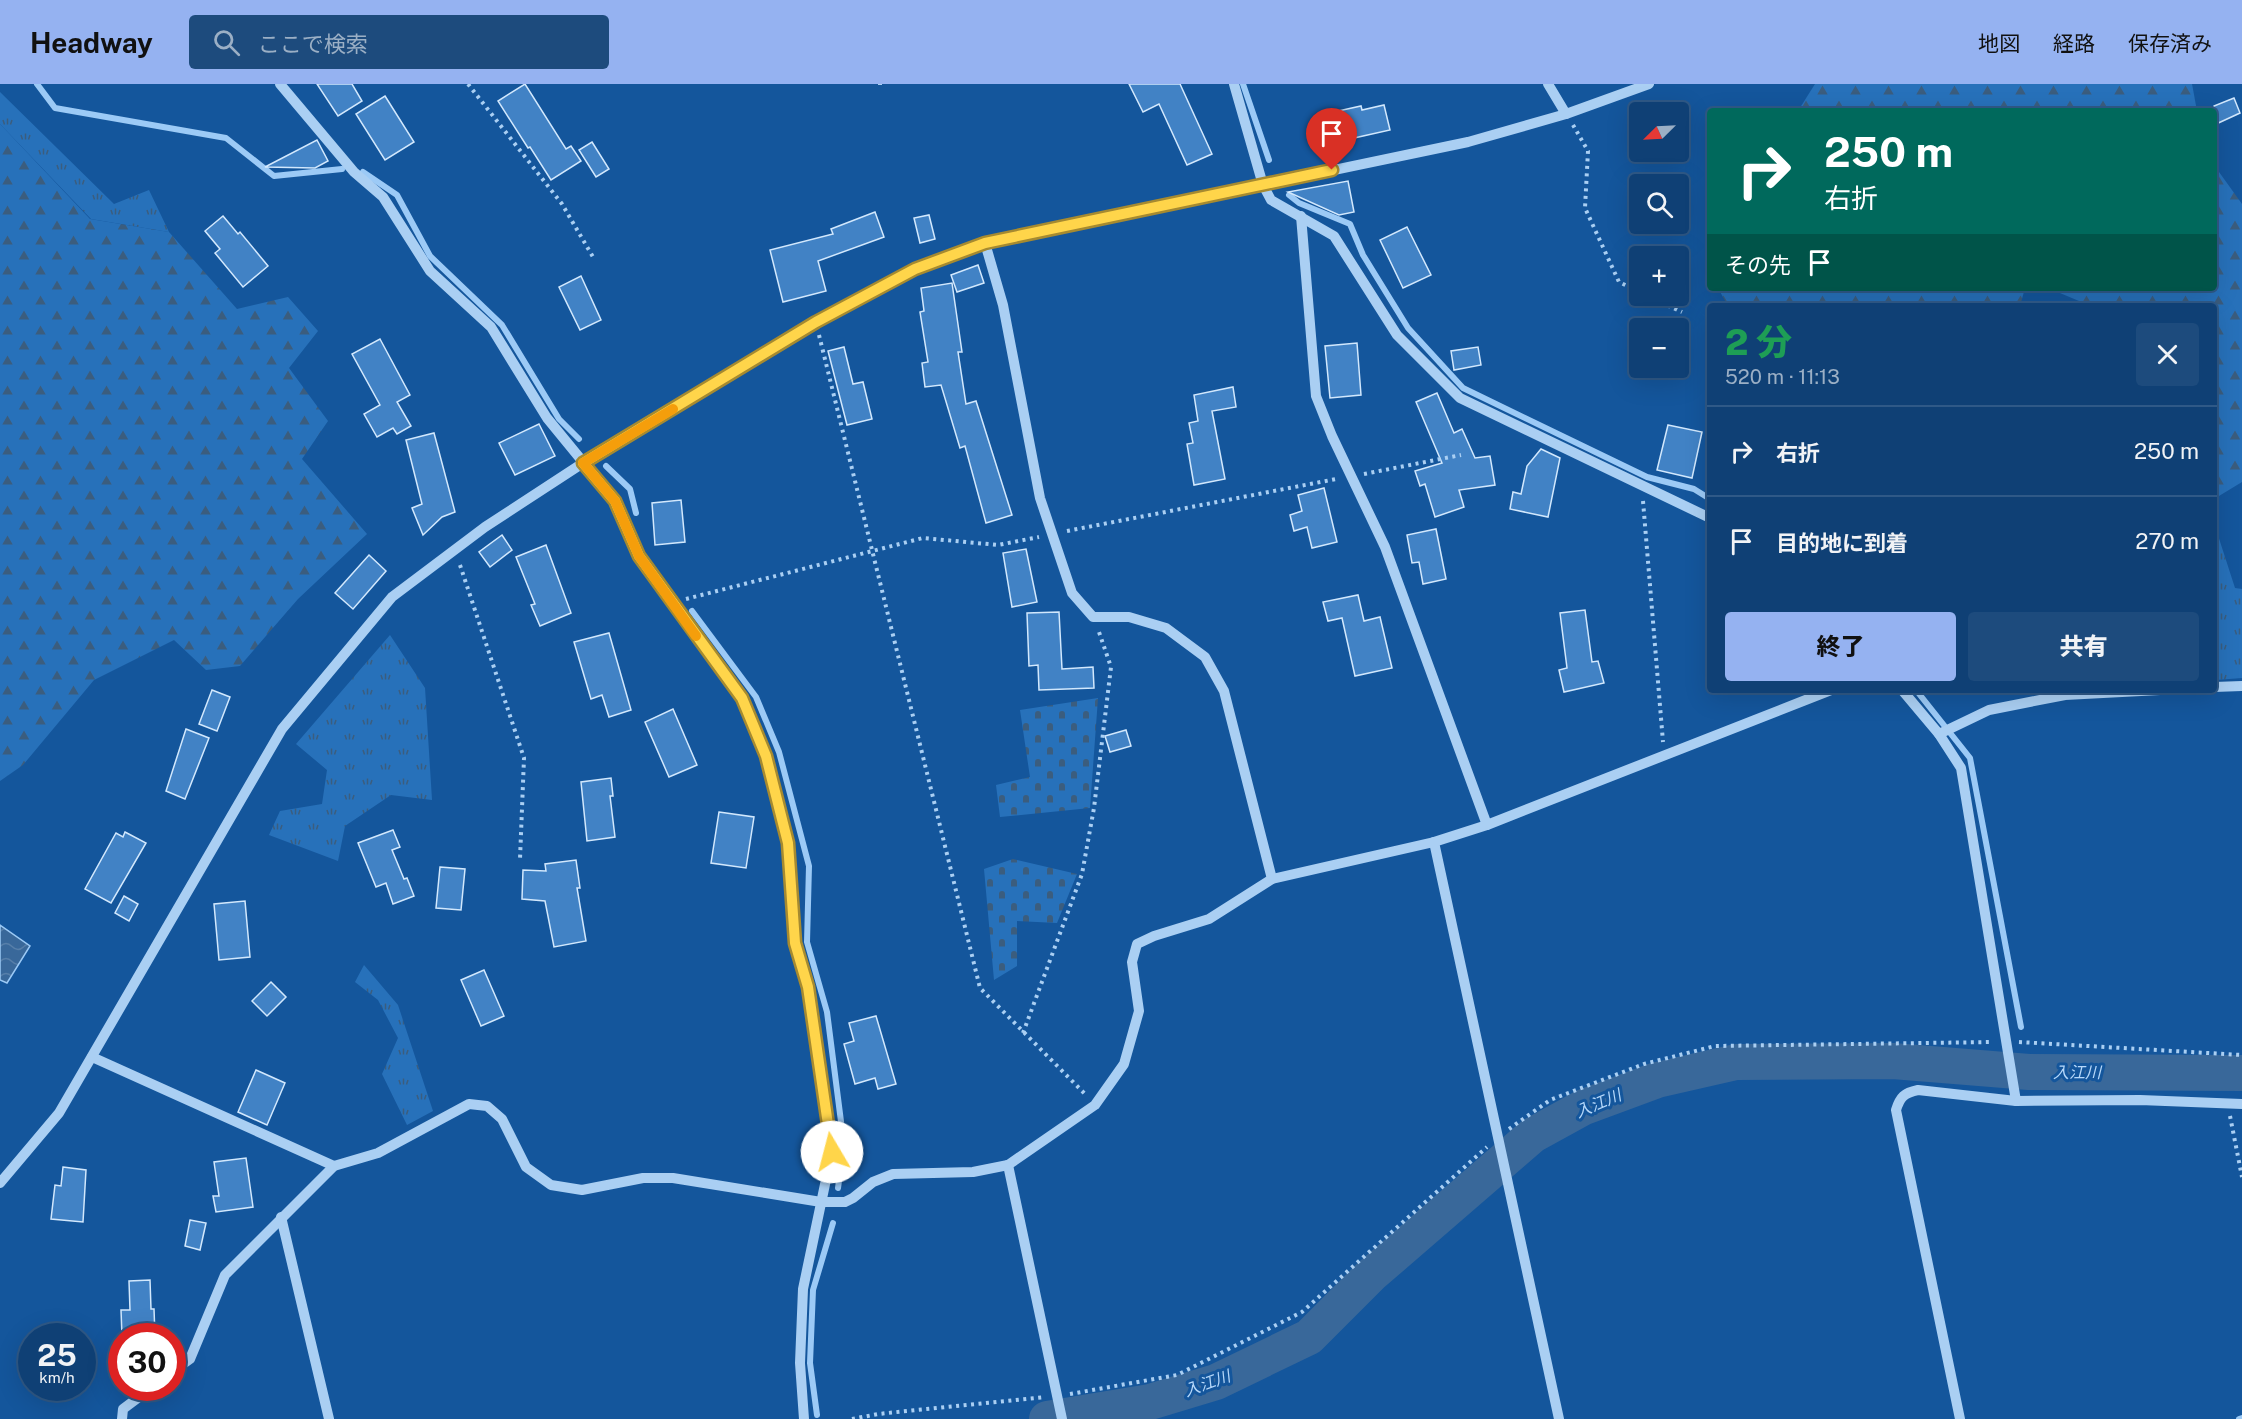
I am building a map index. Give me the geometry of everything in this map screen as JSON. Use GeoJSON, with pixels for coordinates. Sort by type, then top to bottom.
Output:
{"type":"FeatureCollection","features":[{"type":"Feature","properties":{"kind":"street"},"geometry":{"type":"LineString","coordinates":[[280,84],[354,172],[383,197],[430,271],[491,327],[547,418],[615,501],[639,556],[742,698],[766,756],[788,843],[795,943],[808,987],[832,1152],[803,1288],[800,1363],[804,1419]]}},
{"type":"Feature","properties":{"kind":"street"},"geometry":{"type":"LineString","coordinates":[[1234,84],[1263,185],[1271,200],[1334,236],[1397,335],[1460,398],[1707,517]]}},
{"type":"Feature","properties":{"kind":"street"},"geometry":{"type":"LineString","coordinates":[[1548,84],[1566,114]]}},
{"type":"Feature","properties":{"kind":"street"},"geometry":{"type":"LineString","coordinates":[[0,1183],[59,1113],[282,729],[392,597],[485,527],[583,463],[816,322],[915,269],[985,243],[1468,142],[1566,114],[1649,84]]}},
{"type":"Feature","properties":{"kind":"street"},"geometry":{"type":"LineString","coordinates":[[1301,216],[1316,396],[1332,436],[1386,548],[1487,825]]}},
{"type":"Feature","properties":{"kind":"street"},"geometry":{"type":"LineString","coordinates":[[985,243],[1003,305],[1040,498],[1072,593],[1093,617],[1129,617],[1166,628],[1205,657],[1224,691],[1272,879]]}},
{"type":"Feature","properties":{"kind":"street"},"geometry":{"type":"LineString","coordinates":[[2217,687],[2242,686]]}},
{"type":"Feature","properties":{"kind":"street"},"geometry":{"type":"LineString","coordinates":[[186,1362],[190,1359],[225,1275],[334,1166],[378,1153],[469,1104],[487,1106],[502,1119],[526,1167],[551,1185],[582,1190],[643,1178],[674,1178],[821,1202],[845,1202],[873,1182],[893,1174],[973,1172],[1008,1165],[1095,1105],[1124,1064],[1139,1011],[1131,962],[1137,944],[1154,936],[1209,919],[1272,879],[1434,842],[1487,825],[1823,693]]}},
{"type":"Feature","properties":{"kind":"street"},"geometry":{"type":"LineString","coordinates":[[1905,693],[1939,734],[1961,768],[2016,1101]]}},
{"type":"Feature","properties":{"kind":"street"},"geometry":{"type":"LineString","coordinates":[[1939,734],[1989,710],[2065,695],[2103,693]]}},
{"type":"Feature","properties":{"kind":"street"},"geometry":{"type":"LineString","coordinates":[[1434,842],[1559,1419]]}},
{"type":"Feature","properties":{"kind":"street"},"geometry":{"type":"LineString","coordinates":[[92,1057],[334,1166]]}},
{"type":"Feature","properties":{"kind":"street"},"geometry":{"type":"LineString","coordinates":[[1960,1419],[1896,1110],[1899,1099],[1906,1092],[1918,1090],[2016,1101],[2140,1100],[2242,1104]]}},
{"type":"Feature","properties":{"kind":"street"},"geometry":{"type":"LineString","coordinates":[[1008,1165],[1062,1419]]}},
{"type":"Feature","properties":{"kind":"street"},"geometry":{"type":"LineString","coordinates":[[281,1217],[329,1419]]}},
{"type":"Feature","properties":{"kind":"street"},"geometry":{"type":"LineString","coordinates":[[122,1419],[123,1408],[133,1401]]}},
{"type":"Feature","properties":{"kind":"path"},"geometry":{"type":"LineString","coordinates":[[468,84],[562,204],[594,257]]}},
{"type":"Feature","properties":{"kind":"path"},"geometry":{"type":"LineString","coordinates":[[1566,114],[1588,151],[1584,208],[1619,282],[1629,287]]}},
{"type":"Feature","properties":{"kind":"path"},"geometry":{"type":"LineString","coordinates":[[1669,306],[1682,312]]}},
{"type":"Feature","properties":{"kind":"path"},"geometry":{"type":"LineString","coordinates":[[816,322],[980,988],[1095,1105]]}},
{"type":"Feature","properties":{"kind":"path"},"geometry":{"type":"LineString","coordinates":[[1641,484],[1664,755]]}},
{"type":"Feature","properties":{"kind":"path"},"geometry":{"type":"LineString","coordinates":[[455,550],[524,758],[520,859]]}},
{"type":"Feature","properties":{"kind":"path"},"geometry":{"type":"LineString","coordinates":[[1023,1033],[1082,874],[1094,808],[1112,667],[1093,617]]}},
{"type":"Feature","properties":{"kind":"path"},"geometry":{"type":"LineString","coordinates":[[852,1419],[878,1413],[1058,1396],[1176,1375],[1302,1312],[1498,1137],[1550,1100],[1644,1065],[1715,1046],[2007,1042],[2242,1054]]}},
{"type":"Feature","properties":{"kind":"path"},"geometry":{"type":"LineString","coordinates":[[2228,1103],[2242,1177]]}},
{"type":"Feature","properties":{"kind":"green space"},"geometry":{"type":"Polygon","coordinates":[[[1815,84],[2192,84],[2196,108],[1800,108],[1815,84]]]}},
{"type":"Feature","properties":{"kind":"green space"},"geometry":{"type":"Polygon","coordinates":[[[0,92],[114,204],[149,190],[169,232],[91,219],[0,124],[0,92]]]}},
{"type":"Feature","properties":{"kind":"green space"},"geometry":{"type":"Polygon","coordinates":[[[0,124],[90,219],[169,232],[237,309],[288,297],[318,331],[289,368],[328,421],[302,459],[367,534],[298,599],[240,666],[206,670],[174,640],[94,680],[23,765],[0,781],[0,124]]]}},
{"type":"Feature","properties":{"kind":"green space"},"geometry":{"type":"Polygon","coordinates":[[[2217,169],[2242,204],[2242,482],[2217,497],[2217,303],[2084,303],[2055,291],[2217,291],[2217,169]]]}},
{"type":"Feature","properties":{"kind":"green space"},"geometry":{"type":"Polygon","coordinates":[[[1720,291],[2024,291],[2021,303],[1726,303],[1720,291]]]}},
{"type":"Feature","properties":{"kind":"green space"},"geometry":{"type":"Polygon","coordinates":[[[2217,532],[2235,588],[2242,589],[2242,678],[2217,680],[2217,532]]]}},
{"type":"Feature","properties":{"kind":"green space"},"geometry":{"type":"Polygon","coordinates":[[[390,635],[425,688],[432,800],[391,795],[345,826],[338,861],[269,835],[280,811],[322,804],[327,770],[296,744],[390,635]]]}},
{"type":"Feature","properties":{"kind":"green space"},"geometry":{"type":"Polygon","coordinates":[[[1098,698],[1090,808],[1000,817],[996,785],[1030,777],[1020,710],[1098,698]]]}},
{"type":"Feature","properties":{"kind":"green space"},"geometry":{"type":"Polygon","coordinates":[[[1013,859],[1077,874],[1057,923],[1017,921],[1017,966],[994,980],[984,869],[1013,859]]]}},
{"type":"Feature","properties":{"kind":"green space"},"geometry":{"type":"Polygon","coordinates":[[[364,965],[398,1005],[433,1111],[407,1125],[382,1074],[398,1038],[378,1000],[355,982],[364,965]]]}},
{"type":"Feature","properties":{"kind":"water"},"geometry":{"type":"Polygon","coordinates":[[[0,925],[30,946],[7,983],[0,980],[0,925]]]}},
{"type":"Feature","properties":{"kind":"building"},"geometry":{"type":"Polygon","coordinates":[[[317,84],[352,84],[362,101],[338,116],[317,84]]]}},
{"type":"Feature","properties":{"kind":"building"},"geometry":{"type":"Polygon","coordinates":[[[525,84],[566,149],[571,146],[581,161],[551,180],[498,101],[525,84]]]}},
{"type":"Feature","properties":{"kind":"building"},"geometry":{"type":"Polygon","coordinates":[[[1129,84],[1180,84],[1212,154],[1187,165],[1159,104],[1143,112],[1129,84]]]}},
{"type":"Feature","properties":{"kind":"building"},"geometry":{"type":"Polygon","coordinates":[[[385,96],[414,142],[385,160],[356,114],[385,96]]]}},
{"type":"Feature","properties":{"kind":"building"},"geometry":{"type":"Polygon","coordinates":[[[2234,98],[2240,113],[2217,124],[2217,108],[2214,106],[2234,98]]]}},
{"type":"Feature","properties":{"kind":"building"},"geometry":{"type":"Polygon","coordinates":[[[1384,105],[1390,130],[1345,140],[1338,111],[1361,106],[1362,110],[1384,105]]]}},
{"type":"Feature","properties":{"kind":"building"},"geometry":{"type":"Polygon","coordinates":[[[317,140],[328,161],[315,168],[265,167],[317,140]]]}},
{"type":"Feature","properties":{"kind":"building"},"geometry":{"type":"Polygon","coordinates":[[[592,142],[609,169],[596,177],[579,150],[592,142]]]}},
{"type":"Feature","properties":{"kind":"building"},"geometry":{"type":"Polygon","coordinates":[[[1348,181],[1354,212],[1339,215],[1288,192],[1348,181]]]}},
{"type":"Feature","properties":{"kind":"building"},"geometry":{"type":"Polygon","coordinates":[[[875,212],[884,237],[818,261],[826,291],[783,302],[770,250],[833,234],[831,229],[875,212]]]}},
{"type":"Feature","properties":{"kind":"building"},"geometry":{"type":"Polygon","coordinates":[[[929,215],[935,239],[920,243],[914,218],[929,215]]]}},
{"type":"Feature","properties":{"kind":"building"},"geometry":{"type":"Polygon","coordinates":[[[223,216],[238,234],[240,232],[268,266],[243,287],[215,253],[220,249],[205,231],[223,216]]]}},
{"type":"Feature","properties":{"kind":"building"},"geometry":{"type":"Polygon","coordinates":[[[1407,227],[1431,275],[1403,288],[1380,240],[1407,227]]]}},
{"type":"Feature","properties":{"kind":"building"},"geometry":{"type":"Polygon","coordinates":[[[978,265],[984,283],[957,292],[951,275],[978,265]]]}},
{"type":"Feature","properties":{"kind":"building"},"geometry":{"type":"Polygon","coordinates":[[[581,276],[601,320],[580,330],[559,287],[581,276]]]}},
{"type":"Feature","properties":{"kind":"building"},"geometry":{"type":"Polygon","coordinates":[[[952,283],[962,352],[958,352],[966,404],[976,401],[1012,515],[986,523],[965,446],[960,448],[941,385],[925,387],[922,363],[928,362],[920,312],[924,311],[921,288],[952,283]]]}},
{"type":"Feature","properties":{"kind":"building"},"geometry":{"type":"Polygon","coordinates":[[[380,339],[410,395],[397,402],[411,426],[397,434],[393,428],[377,437],[364,414],[380,405],[352,354],[380,339]]]}},
{"type":"Feature","properties":{"kind":"building"},"geometry":{"type":"Polygon","coordinates":[[[1357,343],[1361,395],[1330,398],[1325,346],[1357,343]]]}},
{"type":"Feature","properties":{"kind":"building"},"geometry":{"type":"Polygon","coordinates":[[[844,347],[853,384],[863,382],[872,419],[847,425],[828,351],[844,347]]]}},
{"type":"Feature","properties":{"kind":"building"},"geometry":{"type":"Polygon","coordinates":[[[1478,347],[1481,365],[1454,370],[1451,351],[1478,347]]]}},
{"type":"Feature","properties":{"kind":"building"},"geometry":{"type":"Polygon","coordinates":[[[1233,387],[1236,407],[1212,411],[1225,479],[1194,485],[1187,444],[1193,443],[1189,423],[1198,421],[1194,395],[1233,387]]]}},
{"type":"Feature","properties":{"kind":"building"},"geometry":{"type":"Polygon","coordinates":[[[1437,393],[1454,433],[1462,429],[1475,458],[1490,456],[1495,485],[1459,490],[1464,507],[1435,517],[1425,484],[1420,486],[1415,471],[1442,463],[1416,402],[1437,393]]]}},
{"type":"Feature","properties":{"kind":"building"},"geometry":{"type":"Polygon","coordinates":[[[539,424],[555,456],[515,475],[499,443],[539,424]]]}},
{"type":"Feature","properties":{"kind":"building"},"geometry":{"type":"Polygon","coordinates":[[[1668,425],[1702,432],[1692,478],[1657,470],[1668,425]]]}},
{"type":"Feature","properties":{"kind":"building"},"geometry":{"type":"Polygon","coordinates":[[[434,433],[455,512],[442,517],[423,535],[412,508],[422,504],[406,440],[434,433]]]}},
{"type":"Feature","properties":{"kind":"building"},"geometry":{"type":"Polygon","coordinates":[[[1541,449],[1560,458],[1548,517],[1510,509],[1513,492],[1521,494],[1527,466],[1541,449]]]}},
{"type":"Feature","properties":{"kind":"building"},"geometry":{"type":"Polygon","coordinates":[[[1324,488],[1337,542],[1312,548],[1307,527],[1294,531],[1290,515],[1302,511],[1298,495],[1324,488]]]}},
{"type":"Feature","properties":{"kind":"building"},"geometry":{"type":"Polygon","coordinates":[[[681,500],[685,542],[655,545],[652,503],[681,500]]]}},
{"type":"Feature","properties":{"kind":"building"},"geometry":{"type":"Polygon","coordinates":[[[1436,529],[1446,579],[1423,584],[1419,562],[1412,563],[1407,535],[1436,529]]]}},
{"type":"Feature","properties":{"kind":"building"},"geometry":{"type":"Polygon","coordinates":[[[502,535],[512,550],[490,567],[479,552],[502,535]]]}},
{"type":"Feature","properties":{"kind":"building"},"geometry":{"type":"Polygon","coordinates":[[[546,545],[571,613],[540,626],[531,605],[535,604],[516,557],[546,545]]]}},
{"type":"Feature","properties":{"kind":"building"},"geometry":{"type":"Polygon","coordinates":[[[1026,549],[1037,602],[1012,607],[1003,553],[1026,549]]]}},
{"type":"Feature","properties":{"kind":"building"},"geometry":{"type":"Polygon","coordinates":[[[369,555],[386,571],[353,609],[335,593],[369,555]]]}},
{"type":"Feature","properties":{"kind":"building"},"geometry":{"type":"Polygon","coordinates":[[[1358,595],[1364,621],[1380,617],[1392,668],[1355,676],[1342,618],[1328,621],[1323,602],[1358,595]]]}},
{"type":"Feature","properties":{"kind":"building"},"geometry":{"type":"Polygon","coordinates":[[[1585,610],[1592,662],[1598,661],[1604,683],[1564,692],[1559,670],[1567,668],[1560,613],[1585,610]]]}},
{"type":"Feature","properties":{"kind":"building"},"geometry":{"type":"Polygon","coordinates":[[[1059,612],[1062,669],[1093,667],[1094,688],[1039,690],[1038,665],[1029,666],[1027,613],[1059,612]]]}},
{"type":"Feature","properties":{"kind":"building"},"geometry":{"type":"Polygon","coordinates":[[[609,633],[631,710],[609,717],[602,695],[591,699],[574,642],[609,633]]]}},
{"type":"Feature","properties":{"kind":"building"},"geometry":{"type":"Polygon","coordinates":[[[212,690],[230,697],[217,731],[199,724],[212,690]]]}},
{"type":"Feature","properties":{"kind":"building"},"geometry":{"type":"Polygon","coordinates":[[[673,709],[697,765],[669,777],[645,722],[673,709]]]}},
{"type":"Feature","properties":{"kind":"building"},"geometry":{"type":"Polygon","coordinates":[[[186,729],[209,738],[185,799],[166,791],[186,729]]]}},
{"type":"Feature","properties":{"kind":"building"},"geometry":{"type":"Polygon","coordinates":[[[1126,730],[1131,746],[1110,752],[1105,736],[1126,730]]]}},
{"type":"Feature","properties":{"kind":"building"},"geometry":{"type":"Polygon","coordinates":[[[611,778],[613,796],[610,796],[615,837],[587,841],[581,782],[611,778]]]}},
{"type":"Feature","properties":{"kind":"building"},"geometry":{"type":"Polygon","coordinates":[[[719,812],[754,817],[746,868],[711,863],[719,812]]]}},
{"type":"Feature","properties":{"kind":"building"},"geometry":{"type":"Polygon","coordinates":[[[393,830],[400,847],[392,850],[414,896],[393,904],[386,883],[376,887],[358,843],[393,830]]]}},
{"type":"Feature","properties":{"kind":"building"},"geometry":{"type":"Polygon","coordinates":[[[125,832],[146,843],[111,903],[85,889],[116,833],[123,837],[125,832]]]}},
{"type":"Feature","properties":{"kind":"building"},"geometry":{"type":"Polygon","coordinates":[[[576,860],[580,888],[577,888],[586,941],[554,947],[545,901],[522,899],[523,870],[546,871],[545,864],[576,860]]]}},
{"type":"Feature","properties":{"kind":"building"},"geometry":{"type":"Polygon","coordinates":[[[440,867],[465,869],[461,910],[436,908],[440,867]]]}},
{"type":"Feature","properties":{"kind":"building"},"geometry":{"type":"Polygon","coordinates":[[[124,896],[138,904],[129,921],[115,913],[124,896]]]}},
{"type":"Feature","properties":{"kind":"building"},"geometry":{"type":"Polygon","coordinates":[[[245,901],[250,957],[219,960],[214,904],[245,901]]]}},
{"type":"Feature","properties":{"kind":"building"},"geometry":{"type":"Polygon","coordinates":[[[484,970],[504,1016],[481,1026],[461,980],[484,970]]]}},
{"type":"Feature","properties":{"kind":"building"},"geometry":{"type":"Polygon","coordinates":[[[271,982],[286,997],[267,1016],[252,1001],[271,982]]]}},
{"type":"Feature","properties":{"kind":"building"},"geometry":{"type":"Polygon","coordinates":[[[876,1016],[896,1084],[878,1089],[875,1078],[855,1084],[844,1044],[854,1041],[849,1023],[876,1016]]]}},
{"type":"Feature","properties":{"kind":"building"},"geometry":{"type":"Polygon","coordinates":[[[256,1070],[285,1083],[267,1125],[238,1112],[256,1070]]]}},
{"type":"Feature","properties":{"kind":"building"},"geometry":{"type":"Polygon","coordinates":[[[246,1158],[253,1207],[216,1212],[213,1196],[219,1196],[214,1162],[246,1158]]]}},
{"type":"Feature","properties":{"kind":"building"},"geometry":{"type":"Polygon","coordinates":[[[63,1167],[86,1170],[83,1222],[51,1219],[55,1185],[61,1186],[63,1167]]]}},
{"type":"Feature","properties":{"kind":"building"},"geometry":{"type":"Polygon","coordinates":[[[190,1220],[206,1223],[200,1250],[185,1246],[190,1220]]]}},
{"type":"Feature","properties":{"kind":"building"},"geometry":{"type":"Polygon","coordinates":[[[150,1280],[151,1309],[154,1309],[155,1323],[122,1323],[121,1310],[130,1310],[129,1281],[150,1280]]]}},
{"type":"Feature","properties":{"kind":"waterway"},"geometry":{"type":"LineString","coordinates":[[37,84],[55,108],[226,138],[274,176],[342,169]]}},
{"type":"Feature","properties":{"kind":"waterway"},"geometry":{"type":"LineString","coordinates":[[1243,84],[1269,160]]}},
{"type":"Feature","properties":{"kind":"waterway"},"geometry":{"type":"LineString","coordinates":[[363,172],[397,195],[430,256],[502,325],[559,419],[579,439]]}},
{"type":"Feature","properties":{"kind":"waterway"},"geometry":{"type":"LineString","coordinates":[[1289,195],[1299,203],[1350,224],[1363,255],[1408,328],[1463,388],[1647,477],[1694,489],[1707,497]]}},
{"type":"Feature","properties":{"kind":"waterway"},"geometry":{"type":"LineString","coordinates":[[606,466],[630,489],[636,513]]}},
{"type":"Feature","properties":{"kind":"waterway"},"geometry":{"type":"LineString","coordinates":[[692,611],[756,697],[779,752],[809,866],[807,942],[827,1012],[844,1145],[838,1188]]}},
{"type":"Feature","properties":{"kind":"waterway"},"geometry":{"type":"LineString","coordinates":[[1918,693],[1970,758],[2021,1027]]}},
{"type":"Feature","properties":{"kind":"waterway","name":"入江川"},"geometry":{"type":"LineString","coordinates":[[1047,1419],[1150,1402],[1216,1382],[1309,1337],[1371,1275],[1533,1135],[1584,1107],[1657,1080],[1736,1062],[1893,1061],[2029,1072],[2242,1073]]}},
{"type":"Feature","properties":{"kind":"waterway"},"geometry":{"type":"LineString","coordinates":[[817,1415],[810,1363],[813,1290],[833,1223]]}},
{"type":"Feature","properties":{"kind":"slow traffic"},"geometry":{"type":"LineString","coordinates":[[673,409],[583,463],[615,501],[639,556],[696,636]]}},
{"type":"Feature","properties":{"kind":"route"},"geometry":{"type":"LineString","coordinates":[[832,1152],[808,987],[795,943],[788,843],[766,756],[742,698],[639,556],[615,501],[583,463],[816,322],[915,269],[985,243],[1332,170]]}}]}
